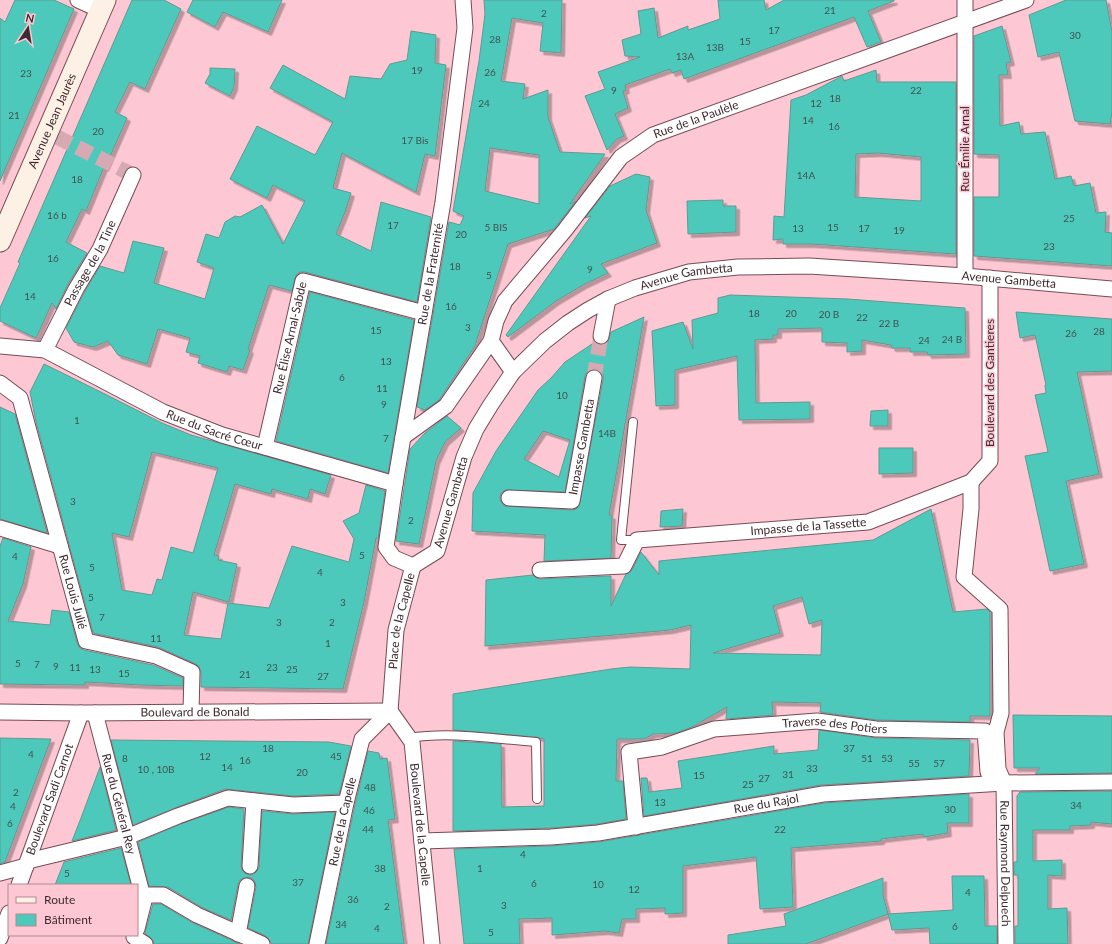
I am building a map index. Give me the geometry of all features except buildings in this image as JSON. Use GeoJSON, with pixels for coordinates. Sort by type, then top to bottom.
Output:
{"type":"FeatureCollection","features":[{"type":"Feature","properties":{"kind":"main road","name":"Avenue Jean Jaurès"},"geometry":{"type":"LineString","coordinates":[[0,241],[52,136],[102,5]]}},
{"type":"Feature","properties":{"kind":"street"},"geometry":{"type":"LineString","coordinates":[[78,0],[102,5]]}},
{"type":"Feature","properties":{"kind":"street","name":"Rue de la Fraternité"},"geometry":{"type":"LineString","coordinates":[[386,547],[395,484],[443,202],[465,28],[463,0]]}},
{"type":"Feature","properties":{"kind":"street","name":"Rue Émilie Arnal"},"geometry":{"type":"LineString","coordinates":[[965,0],[965,276]]}},
{"type":"Feature","properties":{"kind":"street","name":"Rue de la Paulèle"},"geometry":{"type":"LineString","coordinates":[[491,341],[496,321],[505,301],[565,230],[621,157],[653,135],[965,23],[1018,1]]}},
{"type":"Feature","properties":{"kind":"street","name":"Passage de la Tine"},"geometry":{"type":"LineString","coordinates":[[45,350],[76,289],[100,249],[133,175]]}},
{"type":"Feature","properties":{"kind":"street","name":"Avenue Gambetta"},"geometry":{"type":"LineString","coordinates":[[412,566],[437,552],[464,457],[483,417],[513,372],[528,356],[551,336],[588,310],[608,299],[635,288],[689,272],[738,267],[809,266],[965,276],[1112,288]]}},
{"type":"Feature","properties":{"kind":"street","name":"Boulevard des Gantieres"},"geometry":{"type":"LineString","coordinates":[[971,482],[990,461],[990,278]]}},
{"type":"Feature","properties":{"kind":"street","name":"Rue Élise Arnal-Sabde"},"geometry":{"type":"LineString","coordinates":[[265,447],[303,281],[424,313]]}},
{"type":"Feature","properties":{"kind":"street"},"geometry":{"type":"LineString","coordinates":[[602,336],[608,299]]}},
{"type":"Feature","properties":{"kind":"street"},"geometry":{"type":"LineString","coordinates":[[403,437],[446,406],[491,341],[513,372]]}},
{"type":"Feature","properties":{"kind":"street"},"geometry":{"type":"LineString","coordinates":[[0,346],[45,350]]}},
{"type":"Feature","properties":{"kind":"street","name":"Rue du Sacré Cœur"},"geometry":{"type":"LineString","coordinates":[[45,350],[163,412],[222,435],[395,484]]}},
{"type":"Feature","properties":{"kind":"street","name":"Impasse Gambetta"},"geometry":{"type":"LineString","coordinates":[[509,498],[572,501],[594,378]]}},
{"type":"Feature","properties":{"kind":"street","name":"Rue Louis Julié"},"geometry":{"type":"LineString","coordinates":[[0,383],[20,398],[86,641],[156,656],[192,672],[191,712]]}},
{"type":"Feature","properties":{"kind":"street","name":"Rue Raymond Delpuech"},"geometry":{"type":"LineString","coordinates":[[971,482],[971,509],[964,577],[1000,609],[1001,713],[996,732],[998,769],[1004,783],[1006,944]]}},
{"type":"Feature","properties":{"kind":"street","name":"Impasse de la Tassette"},"geometry":{"type":"LineString","coordinates":[[637,540],[868,522],[971,482]]}},
{"type":"Feature","properties":{"kind":"street"},"geometry":{"type":"LineString","coordinates":[[0,528],[60,546]]}},
{"type":"Feature","properties":{"kind":"street"},"geometry":{"type":"LineString","coordinates":[[540,570],[624,566],[637,540]]}},
{"type":"Feature","properties":{"kind":"street","name":"Place de la Capelle"},"geometry":{"type":"LineString","coordinates":[[386,547],[394,558],[412,566],[396,630],[390,711]]}},
{"type":"Feature","properties":{"kind":"street","name":"Boulevard de Bonald"},"geometry":{"type":"LineString","coordinates":[[0,712],[88,713],[390,711]]}},
{"type":"Feature","properties":{"kind":"street","name":"Boulevard de la Capelle"},"geometry":{"type":"LineString","coordinates":[[390,711],[412,742],[432,944]]}},
{"type":"Feature","properties":{"kind":"street","name":"Rue de la Capelle"},"geometry":{"type":"LineString","coordinates":[[317,944],[346,803],[362,739],[390,711]]}},
{"type":"Feature","properties":{"kind":"street","name":"Rue du Général Rey"},"geometry":{"type":"LineString","coordinates":[[88,713],[143,895]]}},
{"type":"Feature","properties":{"kind":"street","name":"Boulevard Sadi Carnot"},"geometry":{"type":"LineString","coordinates":[[19,884],[88,713]]}},
{"type":"Feature","properties":{"kind":"street","name":"Traverse des Potiers"},"geometry":{"type":"LineString","coordinates":[[636,827],[629,752],[662,747],[714,729],[817,722],[876,729],[985,731],[988,772],[1004,783]]}},
{"type":"Feature","properties":{"kind":"street","name":"Rue du Rajol"},"geometry":{"type":"LineString","coordinates":[[422,842],[598,833],[823,794],[1004,783],[1112,782]]}},
{"type":"Feature","properties":{"kind":"street"},"geometry":{"type":"LineString","coordinates":[[0,873],[27,864],[127,838],[178,816],[228,798],[293,805],[346,803]]}},
{"type":"Feature","properties":{"kind":"street"},"geometry":{"type":"LineString","coordinates":[[250,866],[254,801]]}},
{"type":"Feature","properties":{"kind":"street"},"geometry":{"type":"LineString","coordinates":[[238,934],[247,886]]}},
{"type":"Feature","properties":{"kind":"street"},"geometry":{"type":"LineString","coordinates":[[138,928],[144,901],[143,895],[163,896],[197,915],[262,944]]}},
{"type":"Feature","properties":{"kind":"street"},"geometry":{"type":"LineString","coordinates":[[0,938],[8,916]]}},
{"type":"Feature","properties":{"kind":"lane"},"geometry":{"type":"LineString","coordinates":[[633,422],[621,540],[637,540]]}},
{"type":"Feature","properties":{"kind":"lane"},"geometry":{"type":"LineString","coordinates":[[409,738],[449,735],[536,742],[537,798]]}},
{"type":"Feature","properties":{"kind":"tunnel"},"geometry":{"type":"LineString","coordinates":[[57,137],[133,175]]}},
{"type":"Feature","properties":{"kind":"tunnel"},"geometry":{"type":"LineString","coordinates":[[594,378],[601,336]]}}]}
